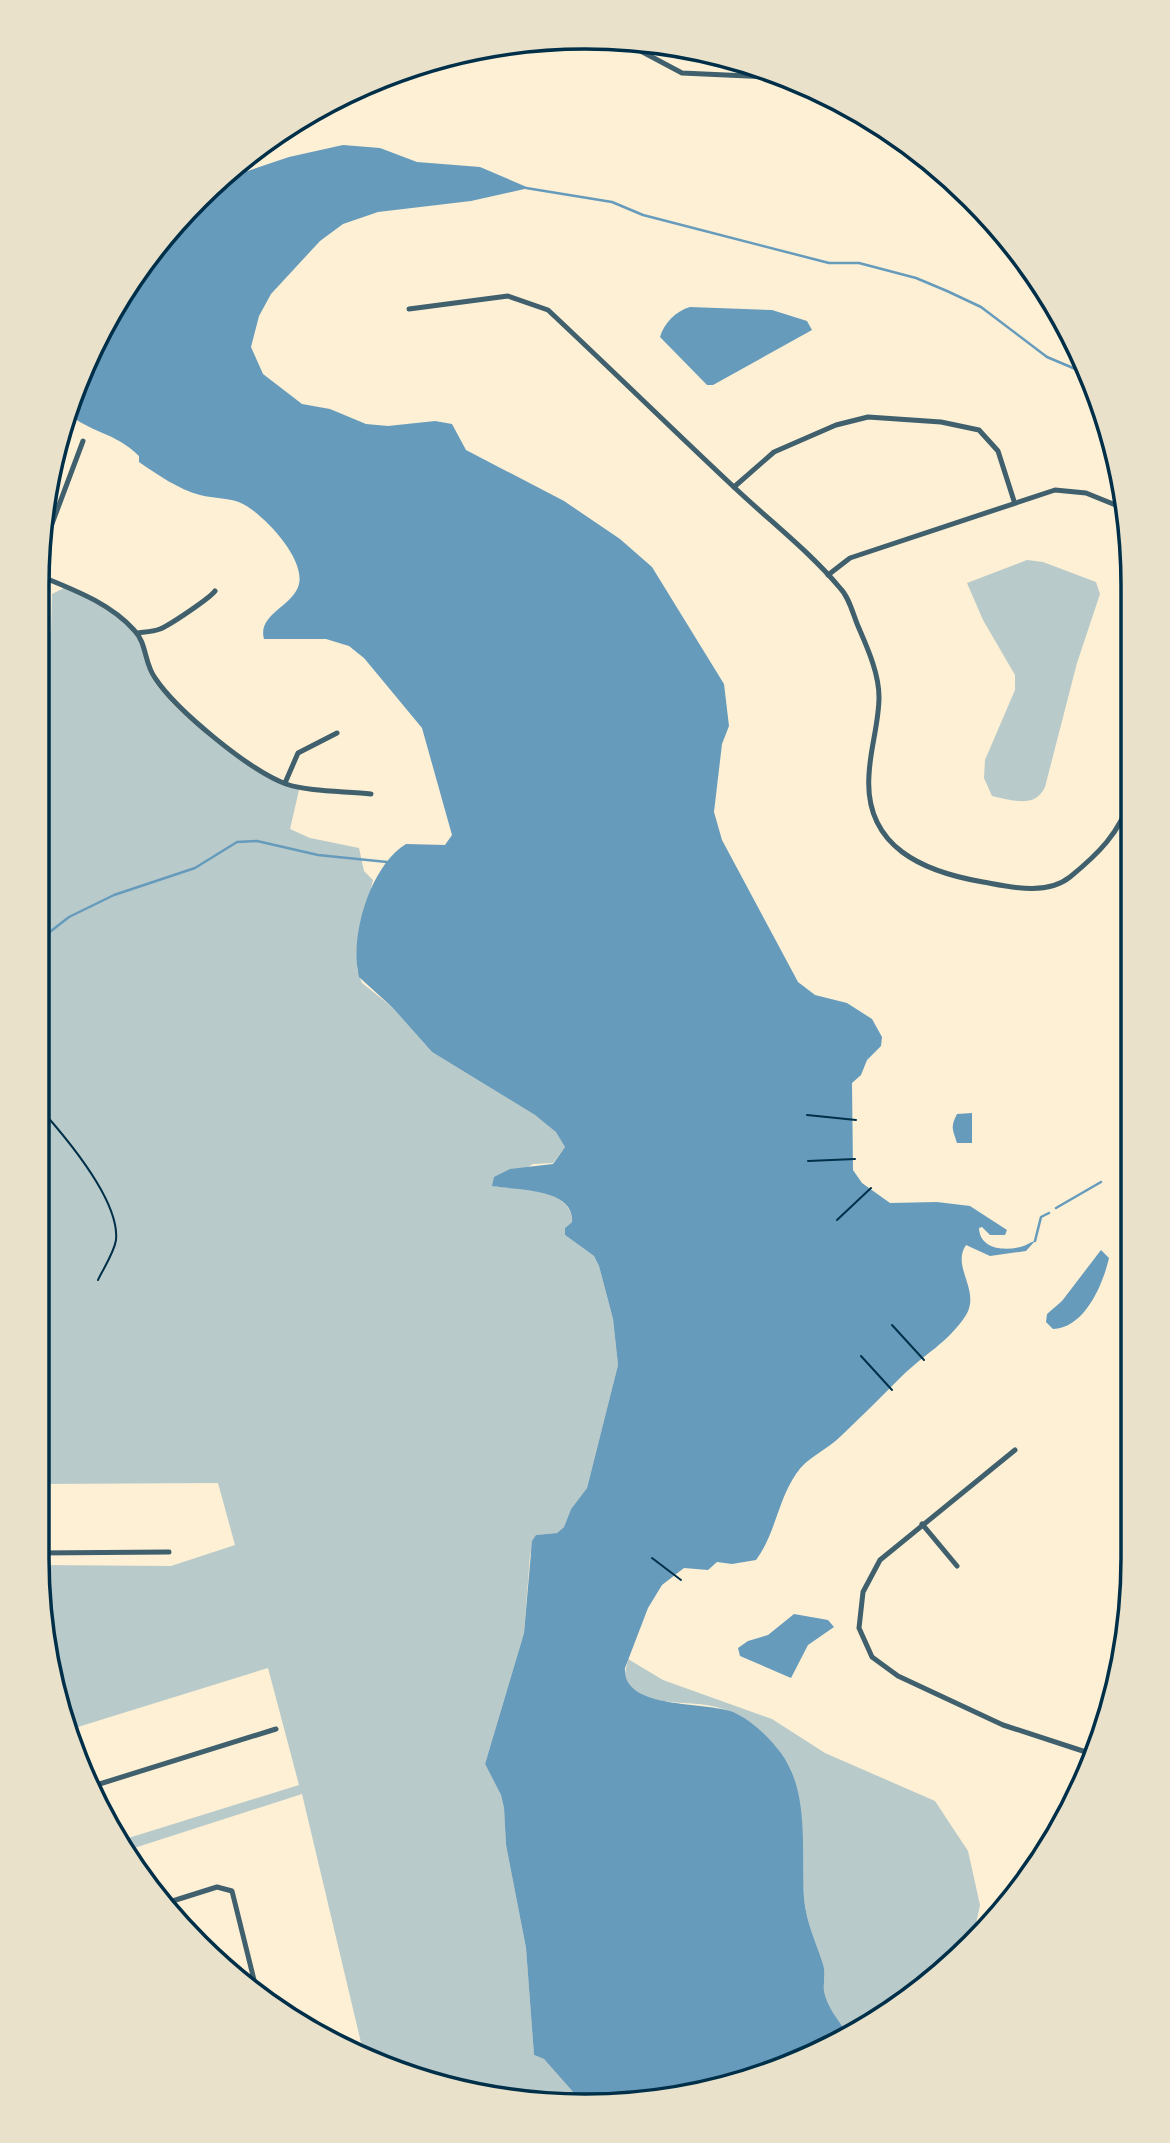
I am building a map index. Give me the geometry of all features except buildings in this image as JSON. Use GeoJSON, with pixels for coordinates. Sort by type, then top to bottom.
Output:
{"type":"FeatureCollection","features":[{"type":"Feature","properties":{"kind":"street"},"geometry":{"type":"LineString","coordinates":[[643,53],[682,74],[756,77]]}},
{"type":"Feature","properties":{"kind":"street"},"geometry":{"type":"LineString","coordinates":[[409,309],[508,296],[548,310],[842,590],[877,681],[878,711],[869,788],[884,831],[903,854],[942,875],[1012,886],[1050,887],[1069,878],[1111,839],[1121,822]]}},
{"type":"Feature","properties":{"kind":"street"},"geometry":{"type":"LineString","coordinates":[[734,487],[775,452],[836,425],[868,417],[941,422],[979,430],[998,451],[1014,501]]}},
{"type":"Feature","properties":{"kind":"street"},"geometry":{"type":"LineString","coordinates":[[53,520],[83,442]]}},
{"type":"Feature","properties":{"kind":"street"},"geometry":{"type":"LineString","coordinates":[[828,575],[850,558],[1014,501],[1055,490],[1086,493],[1115,505]]}},
{"type":"Feature","properties":{"kind":"street"},"geometry":{"type":"LineString","coordinates":[[49,580],[103,605],[137,633],[149,669],[163,688],[240,758],[285,783],[371,794]]}},
{"type":"Feature","properties":{"kind":"street"},"geometry":{"type":"LineString","coordinates":[[137,633],[163,628],[184,612],[206,602],[215,590]]}},
{"type":"Feature","properties":{"kind":"street"},"geometry":{"type":"LineString","coordinates":[[285,783],[299,753],[337,733]]}},
{"type":"Feature","properties":{"kind":"street"},"geometry":{"type":"LineString","coordinates":[[1015,1450],[880,1560],[863,1592],[859,1628],[872,1657],[898,1676],[1003,1725],[1085,1752]]}},
{"type":"Feature","properties":{"kind":"street"},"geometry":{"type":"LineString","coordinates":[[922,1524],[957,1566]]}},
{"type":"Feature","properties":{"kind":"street"},"geometry":{"type":"LineString","coordinates":[[49,1553],[169,1552]]}},
{"type":"Feature","properties":{"kind":"street"},"geometry":{"type":"LineString","coordinates":[[99,1784],[276,1728]]}},
{"type":"Feature","properties":{"kind":"street"},"geometry":{"type":"LineString","coordinates":[[174,1901],[218,1887],[232,1891],[254,1979]]}},
{"type":"Feature","properties":{"kind":"path"},"geometry":{"type":"LineString","coordinates":[[807,1115],[856,1120]]}},
{"type":"Feature","properties":{"kind":"path"},"geometry":{"type":"LineString","coordinates":[[49,1118],[65,1136],[113,1214],[116,1242],[98,1280]]}},
{"type":"Feature","properties":{"kind":"path"},"geometry":{"type":"LineString","coordinates":[[808,1161],[855,1159]]}},
{"type":"Feature","properties":{"kind":"path"},"geometry":{"type":"LineString","coordinates":[[837,1220],[871,1188]]}},
{"type":"Feature","properties":{"kind":"path"},"geometry":{"type":"LineString","coordinates":[[891,1325],[924,1360]]}},
{"type":"Feature","properties":{"kind":"path"},"geometry":{"type":"LineString","coordinates":[[861,1356],[892,1390]]}},
{"type":"Feature","properties":{"kind":"path"},"geometry":{"type":"LineString","coordinates":[[652,1558],[681,1580]]}},
{"type":"Feature","properties":{"kind":"shaded area"},"geometry":{"type":"Polygon","coordinates":[[[1027,560],[1043,562],[1096,582],[1100,594],[1077,663],[1045,787],[1041,794],[1029,801],[1015,801],[992,796],[984,778],[985,760],[1015,690],[1015,675],[983,620],[967,583],[1027,560]]]}},
{"type":"Feature","properties":{"kind":"shaded area"},"geometry":{"type":"Polygon","coordinates":[[[64,588],[116,615],[139,640],[153,680],[181,712],[240,759],[281,783],[299,790],[290,829],[310,838],[359,848],[364,871],[373,880],[357,949],[357,970],[362,983],[392,1007],[432,1052],[535,1115],[556,1131],[565,1147],[553,1163],[533,1164],[495,1187],[542,1192],[564,1203],[570,1211],[572,1222],[565,1228],[565,1235],[594,1256],[599,1266],[613,1319],[618,1365],[587,1488],[571,1509],[564,1527],[557,1533],[536,1535],[530,1555],[524,1633],[485,1764],[501,1795],[504,1808],[506,1845],[526,1948],[534,2055],[544,2059],[575,2094],[480,2084],[413,2066],[362,2045],[302,1794],[134,1848],[128,1838],[299,1785],[268,1668],[76,1728],[59,1663],[49,1565],[171,1566],[235,1545],[218,1483],[49,1484],[49,629],[51,634],[52,594],[64,588]]]}},
{"type":"Feature","properties":{"kind":"shaded area"},"geometry":{"type":"Polygon","coordinates":[[[628,1659],[663,1680],[772,1719],[825,1753],[935,1801],[968,1851],[980,1905],[976,1924],[911,1983],[883,2004],[843,2027],[825,1997],[824,1967],[807,1915],[799,1808],[787,1762],[764,1734],[734,1714],[712,1706],[652,1698],[632,1688],[624,1678],[628,1659]]]}},
{"type":"Feature","properties":{"kind":"water"},"geometry":{"type":"Polygon","coordinates":[[[343,145],[380,148],[417,162],[480,167],[529,188],[471,201],[378,212],[343,224],[320,241],[271,294],[259,316],[251,347],[263,374],[302,404],[330,409],[366,424],[388,426],[435,421],[452,424],[466,450],[564,501],[620,539],[652,567],[724,684],[729,726],[722,744],[714,812],[722,840],[798,982],[815,995],[847,1003],[872,1019],[882,1037],[881,1046],[867,1060],[861,1075],[852,1083],[853,1170],[862,1183],[890,1203],[937,1202],[970,1206],[1007,1230],[1005,1235],[990,1235],[982,1227],[979,1228],[983,1240],[994,1247],[1013,1248],[1035,1241],[1026,1251],[990,1256],[966,1245],[962,1262],[969,1288],[970,1306],[966,1315],[952,1333],[909,1369],[841,1436],[801,1468],[790,1484],[768,1540],[756,1560],[732,1564],[717,1562],[708,1570],[684,1568],[662,1585],[648,1608],[625,1668],[628,1681],[637,1691],[650,1697],[740,1715],[771,1741],[790,1769],[800,1804],[807,1915],[824,1967],[825,1997],[843,2027],[757,2066],[690,2084],[620,2093],[575,2094],[544,2059],[534,2055],[526,1948],[506,1845],[504,1808],[501,1795],[485,1764],[524,1633],[532,1541],[536,1535],[557,1533],[564,1527],[571,1509],[587,1488],[618,1365],[613,1319],[599,1266],[594,1256],[565,1235],[565,1228],[572,1222],[570,1211],[564,1202],[541,1192],[492,1186],[494,1177],[510,1169],[553,1164],[565,1147],[556,1132],[535,1115],[432,1052],[392,1007],[359,977],[357,942],[360,923],[365,904],[382,868],[393,854],[406,844],[445,845],[452,835],[422,728],[364,658],[349,646],[326,639],[264,639],[263,630],[266,623],[296,592],[299,574],[296,562],[281,538],[261,517],[238,502],[200,495],[176,485],[139,462],[139,456],[121,442],[75,418],[104,348],[121,317],[139,287],[182,232],[244,172],[289,157],[343,145]]]}},
{"type":"Feature","properties":{"kind":"water"},"geometry":{"type":"Polygon","coordinates":[[[690,307],[772,310],[807,321],[812,330],[713,385],[707,385],[660,337],[671,318],[690,307]]]}},
{"type":"Feature","properties":{"kind":"water"},"geometry":{"type":"Polygon","coordinates":[[[972,1113],[972,1143],[957,1143],[953,1126],[957,1114],[972,1113]]]}},
{"type":"Feature","properties":{"kind":"water"},"geometry":{"type":"Polygon","coordinates":[[[1101,1250],[1109,1258],[1091,1303],[1074,1321],[1053,1329],[1046,1322],[1047,1314],[1062,1301],[1101,1250]]]}},
{"type":"Feature","properties":{"kind":"water"},"geometry":{"type":"Polygon","coordinates":[[[794,1614],[828,1620],[834,1627],[808,1645],[791,1678],[740,1656],[738,1648],[748,1641],[768,1635],[794,1614]]]}},
{"type":"Feature","properties":{"kind":"waterway"},"geometry":{"type":"LineString","coordinates":[[526,188],[612,202],[643,215],[829,263],[859,263],[916,278],[981,307],[1047,357],[1075,369]]}},
{"type":"Feature","properties":{"kind":"waterway"},"geometry":{"type":"LineString","coordinates":[[49,933],[69,917],[114,895],[195,868],[237,842],[257,841],[318,855],[387,862]]}},
{"type":"Feature","properties":{"kind":"waterway"},"geometry":{"type":"LineString","coordinates":[[1056,1208],[1101,1182]]}},
{"type":"Feature","properties":{"kind":"waterway"},"geometry":{"type":"LineString","coordinates":[[1035,1241],[1041,1217],[1049,1213]]}}]}
